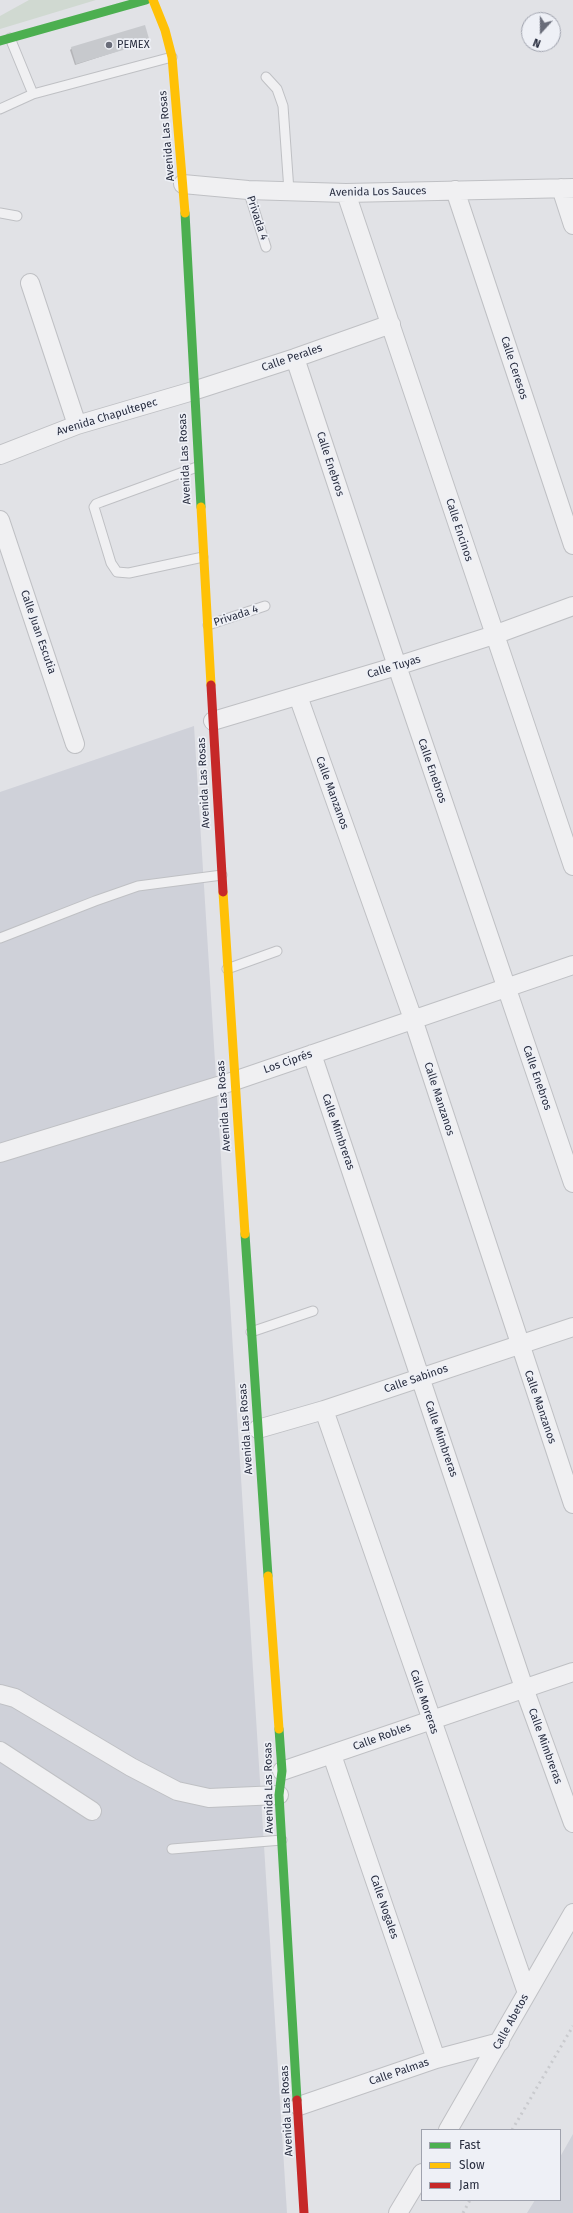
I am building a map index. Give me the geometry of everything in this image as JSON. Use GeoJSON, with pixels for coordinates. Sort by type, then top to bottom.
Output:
{"type":"FeatureCollection","features":[{"type":"Feature","properties":{"kind":"street"},"geometry":{"type":"LineString","coordinates":[[0,41],[146,0]]}},
{"type":"Feature","properties":{"kind":"street","name":"Avenida Las Rosas"},"geometry":{"type":"LineString","coordinates":[[153,0],[165,30],[172,57],[183,184],[197,467],[208,625],[227,969],[282,1771],[279,1795],[299,2106],[304,2213]]}},
{"type":"Feature","properties":{"kind":"street","name":"Avenida Los Sauces"},"geometry":{"type":"LineString","coordinates":[[183,184],[248,190],[346,194],[567,188]]}},
{"type":"Feature","properties":{"kind":"street"},"geometry":{"type":"LineString","coordinates":[[567,188],[573,225]]}},
{"type":"Feature","properties":{"kind":"street","name":"Calle Ceresos"},"geometry":{"type":"LineString","coordinates":[[455,190],[573,545]]}},
{"type":"Feature","properties":{"kind":"street","name":"Calle Encinos"},"geometry":{"type":"LineString","coordinates":[[346,194],[573,866]]}},
{"type":"Feature","properties":{"kind":"street"},"geometry":{"type":"LineString","coordinates":[[30,283],[77,425]]}},
{"type":"Feature","properties":{"kind":"street","name":"Calle Perales"},"geometry":{"type":"LineString","coordinates":[[193,391],[295,358],[391,324]]}},
{"type":"Feature","properties":{"kind":"street","name":"Calle Enebros"},"geometry":{"type":"LineString","coordinates":[[295,358],[397,666],[573,1183]]}},
{"type":"Feature","properties":{"kind":"street","name":"Avenida Chapultepec"},"geometry":{"type":"LineString","coordinates":[[0,455],[77,425],[193,391]]}},
{"type":"Feature","properties":{"kind":"street","name":"Calle Juan Escutia"},"geometry":{"type":"LineString","coordinates":[[0,520],[75,744]]}},
{"type":"Feature","properties":{"kind":"street","name":"Calle Tuyas"},"geometry":{"type":"LineString","coordinates":[[213,721],[397,666],[494,635],[573,606]]}},
{"type":"Feature","properties":{"kind":"street","name":"Calle Manzanos"},"geometry":{"type":"LineString","coordinates":[[298,696],[413,1019],[573,1504]]}},
{"type":"Feature","properties":{"kind":"street","name":"Los Ciprés"},"geometry":{"type":"LineString","coordinates":[[0,1153],[234,1081],[573,965]]}},
{"type":"Feature","properties":{"kind":"street","name":"Calle Mimbreras"},"geometry":{"type":"LineString","coordinates":[[312,1054],[524,1688],[573,1823]]}},
{"type":"Feature","properties":{"kind":"street","name":"Calle Sabinos"},"geometry":{"type":"LineString","coordinates":[[258,1429],[324,1410],[573,1327]]}},
{"type":"Feature","properties":{"kind":"street","name":"Calle Moreras"},"geometry":{"type":"LineString","coordinates":[[324,1410],[430,1720],[527,1993]]}},
{"type":"Feature","properties":{"kind":"street","name":"Calle Robles"},"geometry":{"type":"LineString","coordinates":[[282,1771],[573,1672]]}},
{"type":"Feature","properties":{"kind":"street"},"geometry":{"type":"LineString","coordinates":[[0,1694],[15,1698],[131,1767],[178,1791],[209,1798],[279,1795]]}},
{"type":"Feature","properties":{"kind":"street"},"geometry":{"type":"LineString","coordinates":[[0,1751],[92,1811]]}},
{"type":"Feature","properties":{"kind":"street","name":"Calle Nogales"},"geometry":{"type":"LineString","coordinates":[[332,1755],[436,2059]]}},
{"type":"Feature","properties":{"kind":"street","name":"Calle Abetos"},"geometry":{"type":"LineString","coordinates":[[449,2129],[573,1913]]}},
{"type":"Feature","properties":{"kind":"street","name":"Calle Palmas"},"geometry":{"type":"LineString","coordinates":[[299,2106],[436,2059],[500,2042]]}},
{"type":"Feature","properties":{"kind":"street"},"geometry":{"type":"LineString","coordinates":[[398,2213],[421,2175]]}},
{"type":"Feature","properties":{"kind":"lane"},"geometry":{"type":"LineString","coordinates":[[10,38],[33,94]]}},
{"type":"Feature","properties":{"kind":"lane"},"geometry":{"type":"LineString","coordinates":[[0,109],[33,94],[172,57]]}},
{"type":"Feature","properties":{"kind":"lane"},"geometry":{"type":"LineString","coordinates":[[266,77],[277,89],[283,106],[289,191]]}},
{"type":"Feature","properties":{"kind":"lane","name":"Privada 4"},"geometry":{"type":"LineString","coordinates":[[248,190],[266,247]]}},
{"type":"Feature","properties":{"kind":"lane"},"geometry":{"type":"LineString","coordinates":[[0,213],[17,216]]}},
{"type":"Feature","properties":{"kind":"lane"},"geometry":{"type":"LineString","coordinates":[[197,467],[101,502],[96,504],[94,508],[111,563],[117,572],[129,573],[203,557]]}},
{"type":"Feature","properties":{"kind":"lane","name":"Privada 4"},"geometry":{"type":"LineString","coordinates":[[208,625],[265,606]]}},
{"type":"Feature","properties":{"kind":"lane"},"geometry":{"type":"LineString","coordinates":[[0,938],[68,911],[138,886],[222,875]]}},
{"type":"Feature","properties":{"kind":"lane"},"geometry":{"type":"LineString","coordinates":[[227,969],[277,951]]}},
{"type":"Feature","properties":{"kind":"lane"},"geometry":{"type":"LineString","coordinates":[[251,1332],[313,1311]]}},
{"type":"Feature","properties":{"kind":"lane"},"geometry":{"type":"LineString","coordinates":[[172,1849],[282,1840]]}},
{"type":"Feature","properties":{"kind":"shaded area"},"geometry":{"type":"Polygon","coordinates":[[[29,0],[96,0],[0,29],[0,16],[29,0]]]}},
{"type":"Feature","properties":{"kind":"shaded area"},"geometry":{"type":"Polygon","coordinates":[[[194,726],[287,2213],[0,2213],[0,792],[194,726]]]}},
{"type":"Feature","properties":{"kind":"shaded area"},"geometry":{"type":"Polygon","coordinates":[[[573,2134],[573,2213],[527,2213],[534,2201],[561,2201],[561,2155],[573,2134]]]}},
{"type":"Feature","properties":{"kind":"building"},"geometry":{"type":"Polygon","coordinates":[[[145,25],[150,42],[76,64],[71,47],[145,25]]]}},
{"type":"Feature","properties":{"kind":"railway"},"geometry":{"type":"LineString","coordinates":[[513,2129],[573,2026]]}},
{"type":"Feature","properties":{"kind":"railway"},"geometry":{"type":"LineString","coordinates":[[463,2213],[469,2201]]}},
{"type":"Feature","properties":{"kind":"traffic: fast"},"geometry":{"type":"LineString","coordinates":[[0,41],[146,0]]}},
{"type":"Feature","properties":{"kind":"traffic: fast"},"geometry":{"type":"LineString","coordinates":[[185,213],[201,507]]}},
{"type":"Feature","properties":{"kind":"traffic: fast"},"geometry":{"type":"LineString","coordinates":[[245,1234],[268,1576]]}},
{"type":"Feature","properties":{"kind":"traffic: fast"},"geometry":{"type":"LineString","coordinates":[[279,1729],[282,1771],[279,1795],[297,2100]]}},
{"type":"Feature","properties":{"kind":"traffic: slow"},"geometry":{"type":"LineString","coordinates":[[153,0],[165,30],[172,57],[185,213]]}},
{"type":"Feature","properties":{"kind":"traffic: slow"},"geometry":{"type":"LineString","coordinates":[[201,507],[211,685]]}},
{"type":"Feature","properties":{"kind":"traffic: slow"},"geometry":{"type":"LineString","coordinates":[[223,892],[245,1234]]}},
{"type":"Feature","properties":{"kind":"traffic: slow"},"geometry":{"type":"LineString","coordinates":[[268,1576],[279,1729]]}},
{"type":"Feature","properties":{"kind":"traffic: jam"},"geometry":{"type":"LineString","coordinates":[[211,685],[223,892]]}},
{"type":"Feature","properties":{"kind":"traffic: jam"},"geometry":{"type":"LineString","coordinates":[[297,2100],[304,2213]]}},
{"type":"Feature","properties":{"kind":"place","name":"PEMEX"},"geometry":{"type":"Point","coordinates":[109,45]}}]}
